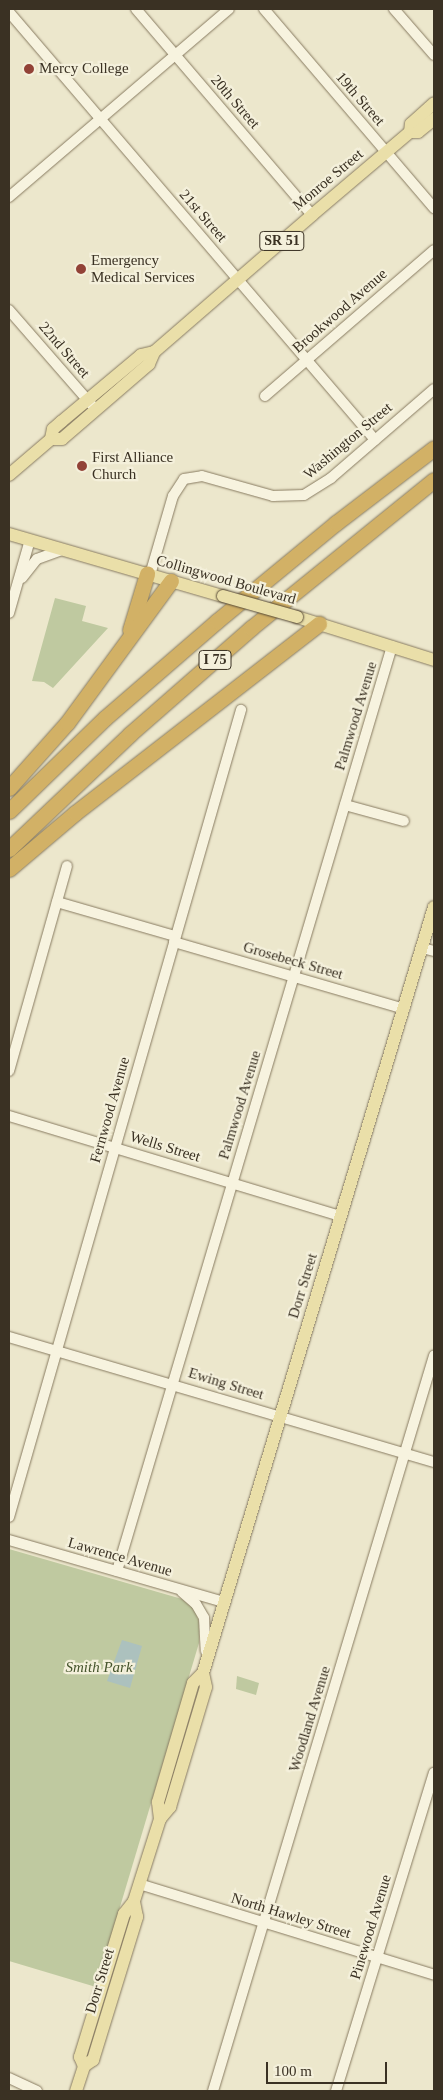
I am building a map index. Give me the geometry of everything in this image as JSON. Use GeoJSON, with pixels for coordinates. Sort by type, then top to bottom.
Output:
{"type":"FeatureCollection","features":[{"type":"Feature","properties":{"kind":"highway","name":"I 75"},"geometry":{"type":"LineString","coordinates":[[9,811],[105,718],[217,621],[434,447]]}},
{"type":"Feature","properties":{"kind":"highway","name":"I 75"},"geometry":{"type":"LineString","coordinates":[[9,849],[130,734],[251,628],[433,481]]}},
{"type":"Feature","properties":{"kind":"highway"},"geometry":{"type":"LineString","coordinates":[[126,641],[148,574]]}},
{"type":"Feature","properties":{"kind":"highway"},"geometry":{"type":"LineString","coordinates":[[9,788],[66,723],[171,581]]}},
{"type":"Feature","properties":{"kind":"highway"},"geometry":{"type":"LineString","coordinates":[[9,869],[75,813],[319,624]]}},
{"type":"Feature","properties":{"kind":"main road","name":"Monroe Street"},"geometry":{"type":"LineString","coordinates":[[410,132],[411,124],[434,103]]}},
{"type":"Feature","properties":{"kind":"main road","name":"Monroe Street"},"geometry":{"type":"LineString","coordinates":[[9,475],[51,439],[53,429],[91,405],[141,355],[154,352],[410,132],[418,132],[434,119]]}},
{"type":"Feature","properties":{"kind":"main road","name":"Collingwood Boulevard"},"geometry":{"type":"LineString","coordinates":[[9,534],[296,617],[434,660]]}},
{"type":"Feature","properties":{"kind":"main road","name":"Dorr Street"},"geometry":{"type":"LineString","coordinates":[[76,2091],[84,2066],[80,2057],[124,1914],[134,1901],[160,1819],[170,1807],[206,1687],[204,1667],[404,1009],[428,949],[434,908]]}},
{"type":"Feature","properties":{"kind":"street","name":"20th Street"},"geometry":{"type":"LineString","coordinates":[[136,9],[312,215]]}},
{"type":"Feature","properties":{"kind":"street"},"geometry":{"type":"LineString","coordinates":[[9,197],[229,9]]}},
{"type":"Feature","properties":{"kind":"street","name":"19th Street"},"geometry":{"type":"LineString","coordinates":[[264,9],[434,208]]}},
{"type":"Feature","properties":{"kind":"street"},"geometry":{"type":"LineString","coordinates":[[394,9],[434,55]]}},
{"type":"Feature","properties":{"kind":"street","name":"21st Street"},"geometry":{"type":"LineString","coordinates":[[9,12],[375,440]]}},
{"type":"Feature","properties":{"kind":"street","name":"Brookwood Avenue"},"geometry":{"type":"LineString","coordinates":[[265,396],[434,250]]}},
{"type":"Feature","properties":{"kind":"street","name":"22nd Street"},"geometry":{"type":"LineString","coordinates":[[9,310],[91,405]]}},
{"type":"Feature","properties":{"kind":"street","name":"Washington Street"},"geometry":{"type":"LineString","coordinates":[[148,574],[173,496],[184,479],[202,476],[273,496],[290,497],[316,489],[434,389]]}},
{"type":"Feature","properties":{"kind":"street"},"geometry":{"type":"LineString","coordinates":[[9,613],[30,540]]}},
{"type":"Feature","properties":{"kind":"street"},"geometry":{"type":"LineString","coordinates":[[17,585],[37,559],[62,550]]}},
{"type":"Feature","properties":{"kind":"street","name":"Palmwood Avenue"},"geometry":{"type":"LineString","coordinates":[[117,1571],[392,646]]}},
{"type":"Feature","properties":{"kind":"street","name":"Fernwood Avenue"},"geometry":{"type":"LineString","coordinates":[[9,1518],[241,710]]}},
{"type":"Feature","properties":{"kind":"street"},"geometry":{"type":"LineString","coordinates":[[345,806],[404,821]]}},
{"type":"Feature","properties":{"kind":"street"},"geometry":{"type":"LineString","coordinates":[[9,1071],[67,866]]}},
{"type":"Feature","properties":{"kind":"street","name":"Grosebeck Street"},"geometry":{"type":"LineString","coordinates":[[57,902],[404,1009]]}},
{"type":"Feature","properties":{"kind":"street","name":"Wells Street"},"geometry":{"type":"LineString","coordinates":[[9,1116],[341,1216]]}},
{"type":"Feature","properties":{"kind":"street","name":"Ewing Street"},"geometry":{"type":"LineString","coordinates":[[9,1337],[434,1462]]}},
{"type":"Feature","properties":{"kind":"street","name":"Woodland Avenue"},"geometry":{"type":"LineString","coordinates":[[213,2091],[434,1356]]}},
{"type":"Feature","properties":{"kind":"street","name":"Lawrence Avenue"},"geometry":{"type":"LineString","coordinates":[[9,1540],[224,1602]]}},
{"type":"Feature","properties":{"kind":"street"},"geometry":{"type":"LineString","coordinates":[[175,1588],[192,1599],[204,1618],[204,1667]]}},
{"type":"Feature","properties":{"kind":"street","name":"Pinewood Avenue"},"geometry":{"type":"LineString","coordinates":[[336,2091],[434,1772]]}},
{"type":"Feature","properties":{"kind":"street","name":"North Hawley Street"},"geometry":{"type":"LineString","coordinates":[[139,1884],[434,1975]]}},
{"type":"Feature","properties":{"kind":"street"},"geometry":{"type":"LineString","coordinates":[[9,2078],[37,2091]]}},
{"type":"Feature","properties":{"kind":"green space"},"geometry":{"type":"Polygon","coordinates":[[[55,598],[86,606],[82,621],[108,628],[53,688],[44,682],[32,681],[55,598]]]}},
{"type":"Feature","properties":{"kind":"green space","name":"Smith Park"},"geometry":{"type":"Polygon","coordinates":[[[9,1549],[182,1599],[194,1609],[200,1624],[199,1643],[96,1987],[9,1961],[9,1549]]]}},
{"type":"Feature","properties":{"kind":"green space"},"geometry":{"type":"Polygon","coordinates":[[[237,1676],[259,1683],[256,1695],[236,1689],[237,1676]]]}},
{"type":"Feature","properties":{"kind":"shaded area"},"geometry":{"type":"Polygon","coordinates":[[[122,1640],[142,1646],[130,1688],[107,1681],[122,1640]]]}},
{"type":"Feature","properties":{"kind":"place","name":"Mercy College"},"geometry":{"type":"Point","coordinates":[29,69]}},
{"type":"Feature","properties":{"kind":"place","name":"Emergency Medical Services"},"geometry":{"type":"Point","coordinates":[81,269]}},
{"type":"Feature","properties":{"kind":"place","name":"First Alliance Church"},"geometry":{"type":"Point","coordinates":[82,466]}}]}
